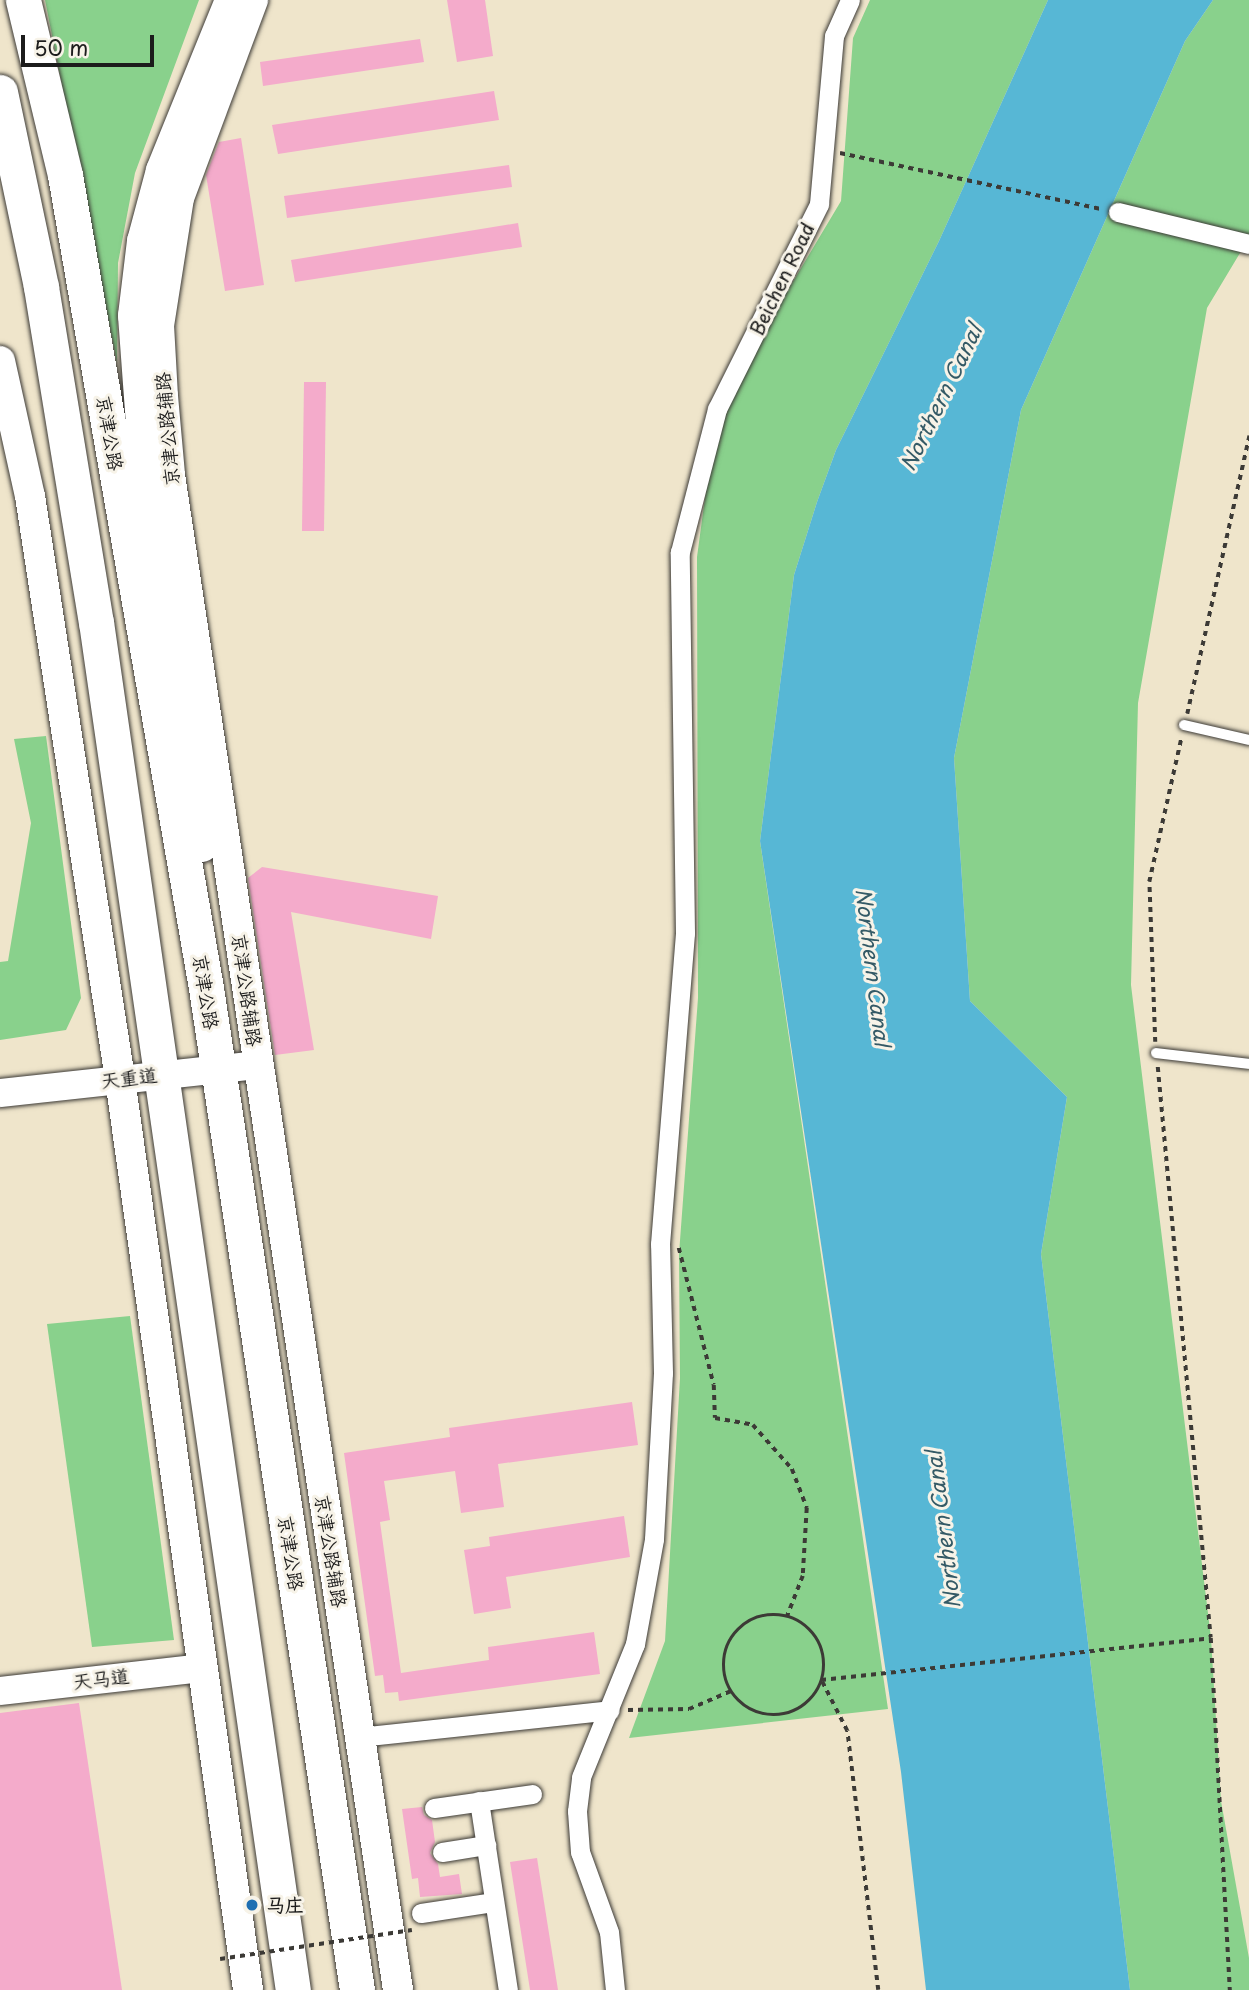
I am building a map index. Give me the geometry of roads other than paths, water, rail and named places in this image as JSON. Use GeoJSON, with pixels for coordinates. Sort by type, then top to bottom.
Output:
{"type":"FeatureCollection","features":[{"type":"Feature","properties":{"kind":"highway","name":"京津公路"},"geometry":{"type":"LineString","coordinates":[[23,0],[65,175],[206,988],[356,1990]]}},
{"type":"Feature","properties":{"kind":"highway"},"geometry":{"type":"LineString","coordinates":[[206,988],[200,821],[189,716],[143,424],[135,315],[144,241],[163,170],[232,0]]}},
{"type":"Feature","properties":{"kind":"highway"},"geometry":{"type":"LineString","coordinates":[[0,92],[41,287],[163,1073],[293,1990]]}},
{"type":"Feature","properties":{"kind":"highway"},"geometry":{"type":"LineString","coordinates":[[0,204],[41,287]]}},
{"type":"Feature","properties":{"kind":"main road","name":"京津公路辅路"},"geometry":{"type":"LineString","coordinates":[[253,0],[179,198],[159,325],[170,475],[398,1990]]}},
{"type":"Feature","properties":{"kind":"main road"},"geometry":{"type":"LineString","coordinates":[[0,361],[30,496],[120,1079],[248,1990]]}},
{"type":"Feature","properties":{"kind":"street","name":"Beichen Road"},"geometry":{"type":"LineString","coordinates":[[614,1990],[609,1932],[580,1852],[577,1811],[581,1777],[635,1644],[649,1589],[654,1539],[663,1373],[661,1224],[685,933],[680,552],[717,409],[819,204],[834,36],[850,0]]}},
{"type":"Feature","properties":{"kind":"street"},"geometry":{"type":"LineString","coordinates":[[1118,212],[1249,244]]}},
{"type":"Feature","properties":{"kind":"street","name":"天重道"},"geometry":{"type":"LineString","coordinates":[[0,1093],[163,1073],[258,1065]]}},
{"type":"Feature","properties":{"kind":"street","name":"天马道"},"geometry":{"type":"LineString","coordinates":[[0,1691],[203,1668]]}},
{"type":"Feature","properties":{"kind":"street"},"geometry":{"type":"LineString","coordinates":[[359,1737],[610,1710]]}},
{"type":"Feature","properties":{"kind":"street"},"geometry":{"type":"LineString","coordinates":[[434,1808],[532,1794]]}},
{"type":"Feature","properties":{"kind":"street"},"geometry":{"type":"LineString","coordinates":[[479,1801],[508,1990]]}},
{"type":"Feature","properties":{"kind":"street"},"geometry":{"type":"LineString","coordinates":[[442,1852],[486,1845]]}},
{"type":"Feature","properties":{"kind":"street"},"geometry":{"type":"LineString","coordinates":[[416,1922],[494,1902]]}},
{"type":"Feature","properties":{"kind":"lane"},"geometry":{"type":"LineString","coordinates":[[1184,725],[1249,740]]}},
{"type":"Feature","properties":{"kind":"lane"},"geometry":{"type":"LineString","coordinates":[[1156,1053],[1249,1064]]}},
{"type":"Feature","properties":{"kind":"water","name":"Northern Canal"},"geometry":{"type":"Polygon","coordinates":[[[1048,0],[1213,0],[1185,41],[1021,410],[954,758],[970,1001],[1067,1097],[1041,1254],[1130,1990],[926,1990],[901,1772],[760,841],[794,575],[817,502],[836,450],[939,241],[1048,0]]]}},
{"type":"Feature","properties":{"kind":"place","name":"马庄"},"geometry":{"type":"Point","coordinates":[252,1905]}}]}
